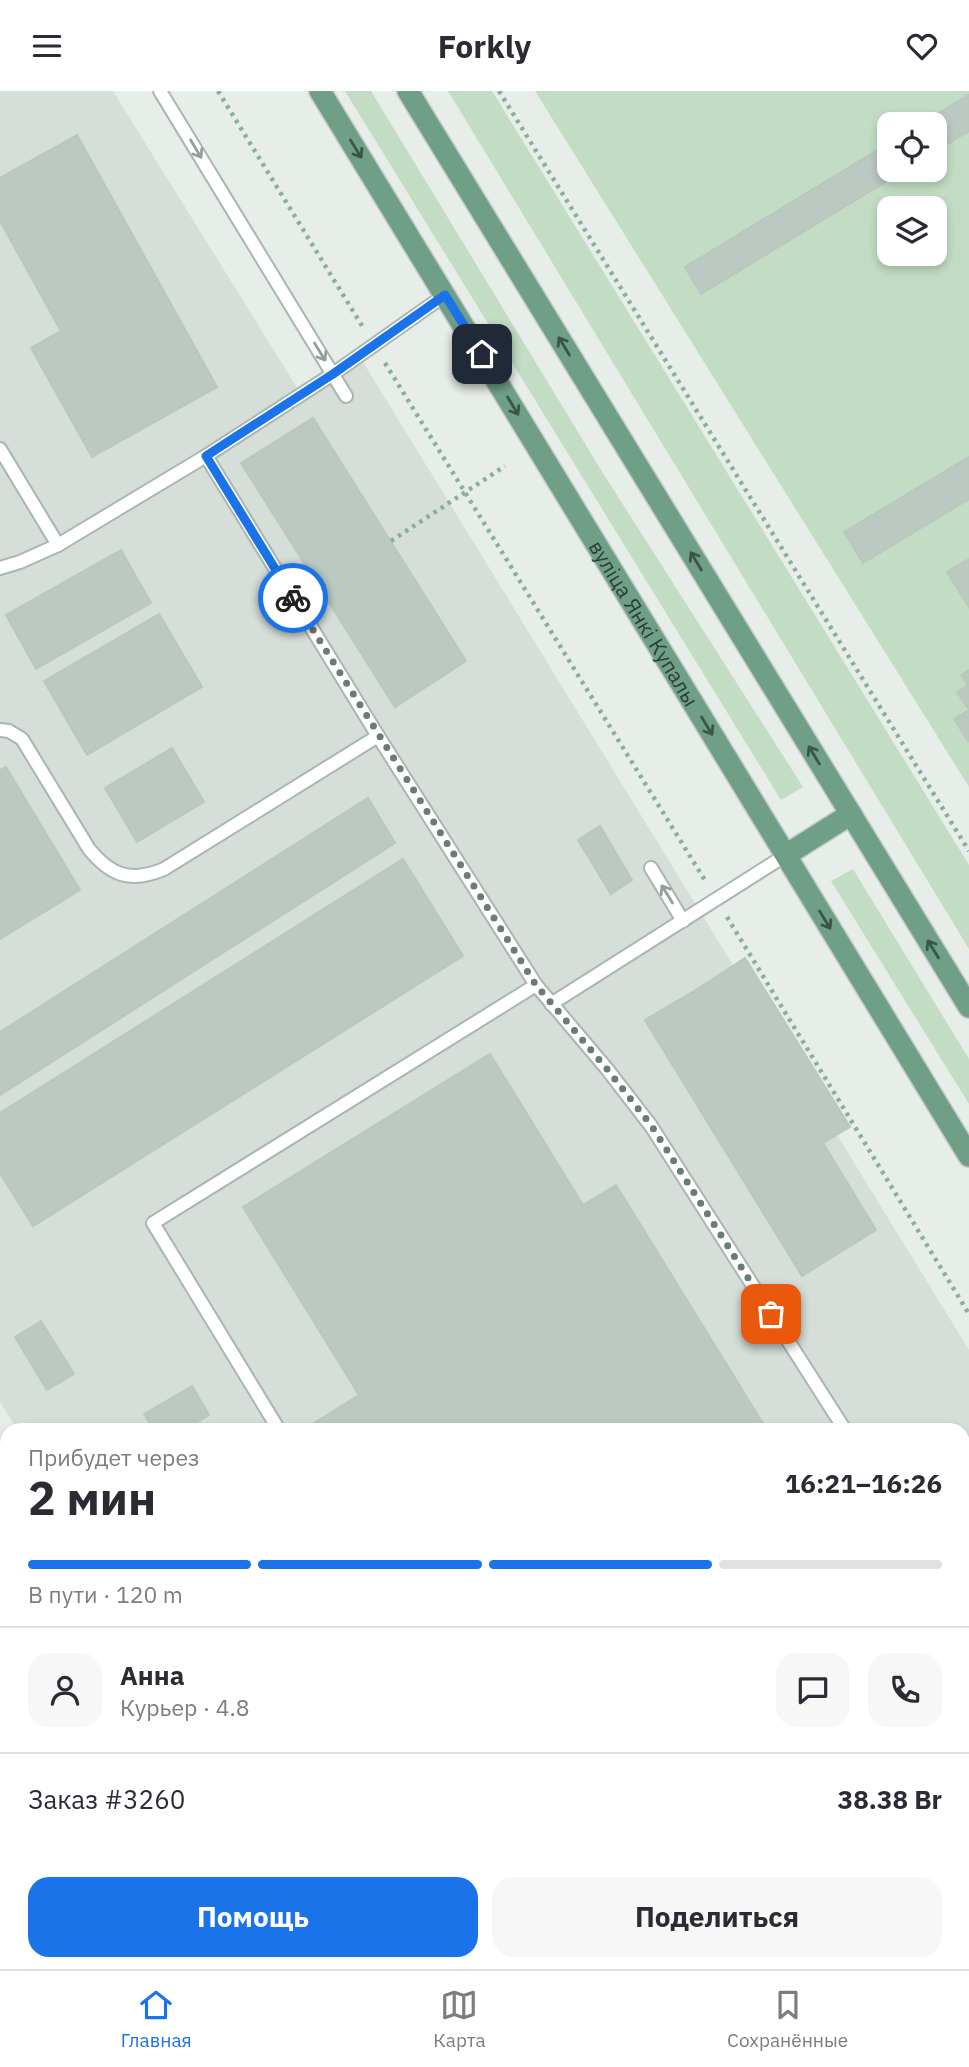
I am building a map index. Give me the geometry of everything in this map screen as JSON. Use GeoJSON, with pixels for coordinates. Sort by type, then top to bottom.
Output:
{"type":"FeatureCollection","features":[{"type":"Feature","properties":{"kind":"main road","name":"вуліца Янкі Купалы"},"geometry":{"type":"LineString","coordinates":[[320,91],[969,1156]]}},
{"type":"Feature","properties":{"kind":"main road"},"geometry":{"type":"LineString","coordinates":[[408,91],[969,1007]]}},
{"type":"Feature","properties":{"kind":"main road"},"geometry":{"type":"LineString","coordinates":[[786,855],[851,814]]}},
{"type":"Feature","properties":{"kind":"lane"},"geometry":{"type":"LineString","coordinates":[[160,91],[346,396]]}},
{"type":"Feature","properties":{"kind":"lane"},"geometry":{"type":"LineString","coordinates":[[0,568],[58,545],[206,456],[375,346],[445,295]]}},
{"type":"Feature","properties":{"kind":"lane"},"geometry":{"type":"LineString","coordinates":[[0,449],[58,545]]}},
{"type":"Feature","properties":{"kind":"lane"},"geometry":{"type":"LineString","coordinates":[[206,456],[378,736],[536,985],[651,1125],[841,1423]]}},
{"type":"Feature","properties":{"kind":"lane"},"geometry":{"type":"LineString","coordinates":[[0,730],[9,731],[22,739],[89,849],[100,862],[113,872],[132,877],[150,875],[164,869],[378,736]]}},
{"type":"Feature","properties":{"kind":"lane"},"geometry":{"type":"LineString","coordinates":[[551,1004],[786,855]]}},
{"type":"Feature","properties":{"kind":"lane"},"geometry":{"type":"LineString","coordinates":[[651,868],[683,921]]}},
{"type":"Feature","properties":{"kind":"lane"},"geometry":{"type":"LineString","coordinates":[[275,1423],[153,1223],[536,985]]}},
{"type":"Feature","properties":{"kind":"path"},"geometry":{"type":"LineString","coordinates":[[218,91],[969,1314]]}},
{"type":"Feature","properties":{"kind":"path"},"geometry":{"type":"LineString","coordinates":[[499,91],[969,852]]}},
{"type":"Feature","properties":{"kind":"path"},"geometry":{"type":"LineString","coordinates":[[391,541],[505,466]]}},
{"type":"Feature","properties":{"kind":"shaded area"},"geometry":{"type":"Polygon","coordinates":[[[0,91],[113,91],[301,394],[355,349],[969,1350],[969,1423],[14,1423],[0,1402],[0,91]]]}},
{"type":"Feature","properties":{"kind":"green space"},"geometry":{"type":"Polygon","coordinates":[[[345,91],[371,91],[601,470],[803,787],[781,800],[345,91]]]}},
{"type":"Feature","properties":{"kind":"green space"},"geometry":{"type":"Polygon","coordinates":[[[448,91],[492,91],[969,865],[969,949],[448,91]]]}},
{"type":"Feature","properties":{"kind":"green space"},"geometry":{"type":"Polygon","coordinates":[[[535,91],[969,91],[969,787],[535,91]]]}},
{"type":"Feature","properties":{"kind":"green space"},"geometry":{"type":"Polygon","coordinates":[[[853,869],[969,1059],[969,1104],[831,881],[853,869]]]}},
{"type":"Feature","properties":{"kind":"building"},"geometry":{"type":"Polygon","coordinates":[[[969,95],[969,131],[947,144],[947,112],[940,112],[969,95]]]}},
{"type":"Feature","properties":{"kind":"building"},"geometry":{"type":"Polygon","coordinates":[[[77,135],[217,387],[92,457],[31,348],[61,331],[0,221],[0,178],[77,135]]]}},
{"type":"Feature","properties":{"kind":"building"},"geometry":{"type":"Polygon","coordinates":[[[877,150],[877,182],[885,182],[701,294],[685,267],[877,150]]]}},
{"type":"Feature","properties":{"kind":"building"},"geometry":{"type":"Polygon","coordinates":[[[313,418],[466,661],[395,707],[241,463],[313,418]]]}},
{"type":"Feature","properties":{"kind":"building"},"geometry":{"type":"Polygon","coordinates":[[[969,457],[969,499],[863,563],[844,532],[969,457]]]}},
{"type":"Feature","properties":{"kind":"building"},"geometry":{"type":"Polygon","coordinates":[[[121,550],[151,603],[36,669],[6,615],[121,550]]]}},
{"type":"Feature","properties":{"kind":"building"},"geometry":{"type":"Polygon","coordinates":[[[969,559],[969,607],[947,572],[969,559]]]}},
{"type":"Feature","properties":{"kind":"building"},"geometry":{"type":"Polygon","coordinates":[[[159,614],[202,687],[87,755],[44,681],[159,614]]]}},
{"type":"Feature","properties":{"kind":"building"},"geometry":{"type":"Polygon","coordinates":[[[969,670],[969,710],[957,692],[968,685],[961,675],[969,670]]]}},
{"type":"Feature","properties":{"kind":"building"},"geometry":{"type":"Polygon","coordinates":[[[969,710],[969,740],[968,741],[954,719],[969,710]]]}},
{"type":"Feature","properties":{"kind":"building"},"geometry":{"type":"Polygon","coordinates":[[[172,748],[204,802],[137,842],[105,788],[172,748]]]}},
{"type":"Feature","properties":{"kind":"building"},"geometry":{"type":"Polygon","coordinates":[[[6,767],[80,890],[0,939],[0,770],[6,767]]]}},
{"type":"Feature","properties":{"kind":"building"},"geometry":{"type":"Polygon","coordinates":[[[368,798],[395,843],[0,1095],[0,1032],[368,798]]]}},
{"type":"Feature","properties":{"kind":"building"},"geometry":{"type":"Polygon","coordinates":[[[600,826],[632,880],[611,894],[578,840],[600,826]]]}},
{"type":"Feature","properties":{"kind":"building"},"geometry":{"type":"Polygon","coordinates":[[[403,859],[463,956],[33,1226],[0,1173],[0,1113],[403,859]]]}},
{"type":"Feature","properties":{"kind":"building"},"geometry":{"type":"Polygon","coordinates":[[[745,958],[850,1127],[823,1143],[876,1230],[802,1276],[645,1020],[745,958]]]}},
{"type":"Feature","properties":{"kind":"building"},"geometry":{"type":"Polygon","coordinates":[[[490,1054],[583,1205],[616,1185],[763,1423],[314,1423],[359,1395],[243,1207],[490,1054]]]}},
{"type":"Feature","properties":{"kind":"building"},"geometry":{"type":"Polygon","coordinates":[[[41,1321],[74,1374],[47,1390],[15,1337],[41,1321]]]}},
{"type":"Feature","properties":{"kind":"building"},"geometry":{"type":"Polygon","coordinates":[[[192,1386],[209,1415],[196,1423],[150,1423],[144,1414],[192,1386]]]}},
{"type":"Feature","properties":{"kind":"way so far"},"geometry":{"type":"LineString","coordinates":[[293,598],[536,985],[651,1125],[771,1314]]}},
{"type":"Feature","properties":{"kind":"route"},"geometry":{"type":"LineString","coordinates":[[293,598],[206,456],[375,346],[445,295],[482,354]]}}]}
